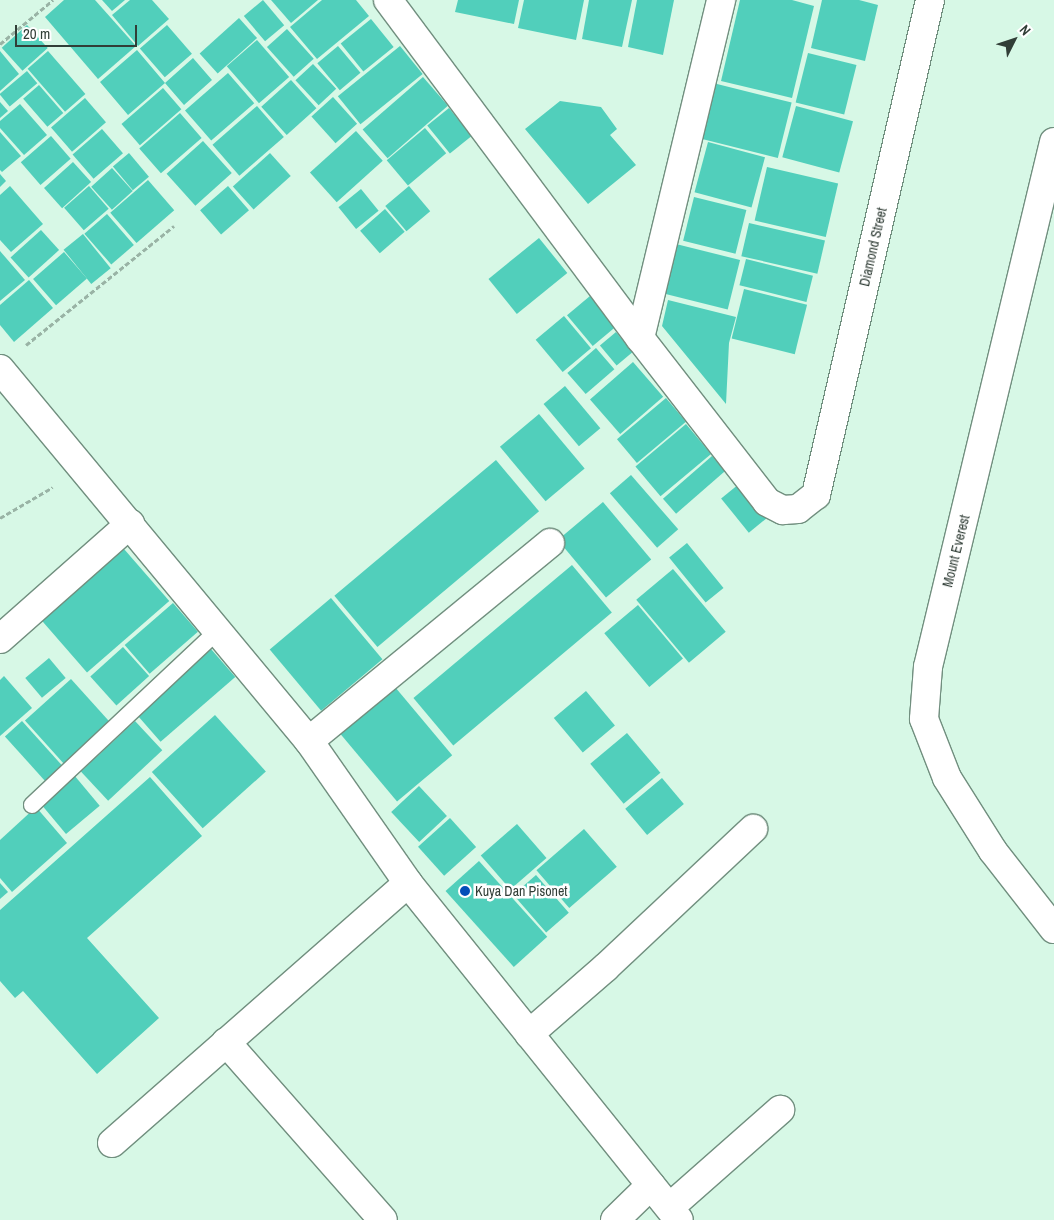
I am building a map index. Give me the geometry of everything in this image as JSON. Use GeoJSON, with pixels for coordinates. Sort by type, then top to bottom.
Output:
{"type":"FeatureCollection","features":[{"type":"Feature","properties":{"kind":"street"},"geometry":{"type":"LineString","coordinates":[[388,0],[640,338]]}},
{"type":"Feature","properties":{"kind":"street"},"geometry":{"type":"LineString","coordinates":[[640,338],[721,0]]}},
{"type":"Feature","properties":{"kind":"street","name":"Diamond Street"},"geometry":{"type":"LineString","coordinates":[[640,338],[768,502],[783,510],[798,509],[816,495],[930,0]]}},
{"type":"Feature","properties":{"kind":"street","name":"Mount Everest"},"geometry":{"type":"LineString","coordinates":[[1054,142],[928,667],[924,719],[947,778],[993,851],[1054,929]]}},
{"type":"Feature","properties":{"kind":"street"},"geometry":{"type":"LineString","coordinates":[[0,369],[80,470],[130,524],[216,632],[309,741],[408,883],[675,1213],[780,1110]]}},
{"type":"Feature","properties":{"kind":"street"},"geometry":{"type":"LineString","coordinates":[[0,638],[130,524]]}},
{"type":"Feature","properties":{"kind":"street"},"geometry":{"type":"LineString","coordinates":[[309,741],[550,543]]}},
{"type":"Feature","properties":{"kind":"street"},"geometry":{"type":"LineString","coordinates":[[530,1034],[606,967],[752,829]]}},
{"type":"Feature","properties":{"kind":"street"},"geometry":{"type":"LineString","coordinates":[[112,1143],[408,883]]}},
{"type":"Feature","properties":{"kind":"street"},"geometry":{"type":"LineString","coordinates":[[226,1042],[383,1220]]}},
{"type":"Feature","properties":{"kind":"street"},"geometry":{"type":"LineString","coordinates":[[615,1220],[651,1185]]}},
{"type":"Feature","properties":{"kind":"lane"},"geometry":{"type":"LineString","coordinates":[[32,805],[216,632]]}},
{"type":"Feature","properties":{"kind":"path"},"geometry":{"type":"LineString","coordinates":[[0,44],[53,0]]}},
{"type":"Feature","properties":{"kind":"path"},"geometry":{"type":"LineString","coordinates":[[23,348],[174,226]]}},
{"type":"Feature","properties":{"kind":"path"},"geometry":{"type":"LineString","coordinates":[[0,518],[80,470]]}},
{"type":"Feature","properties":{"kind":"building"},"geometry":{"type":"Polygon","coordinates":[[[64,0],[95,0],[136,46],[98,79],[45,17],[64,0]]]}},
{"type":"Feature","properties":{"kind":"building"},"geometry":{"type":"Polygon","coordinates":[[[102,0],[125,0],[112,11],[102,0]]]}},
{"type":"Feature","properties":{"kind":"building"},"geometry":{"type":"Polygon","coordinates":[[[130,0],[152,0],[169,19],[138,46],[112,15],[130,0]]]}},
{"type":"Feature","properties":{"kind":"building"},"geometry":{"type":"Polygon","coordinates":[[[263,0],[284,25],[265,41],[244,16],[263,0]]]}},
{"type":"Feature","properties":{"kind":"building"},"geometry":{"type":"Polygon","coordinates":[[[271,0],[318,0],[291,23],[271,0]]]}},
{"type":"Feature","properties":{"kind":"building"},"geometry":{"type":"Polygon","coordinates":[[[322,0],[356,0],[369,16],[317,59],[290,27],[322,0]]]}},
{"type":"Feature","properties":{"kind":"building"},"geometry":{"type":"Polygon","coordinates":[[[458,0],[519,0],[514,24],[455,12],[458,0]]]}},
{"type":"Feature","properties":{"kind":"building"},"geometry":{"type":"Polygon","coordinates":[[[524,0],[584,0],[576,40],[518,28],[524,0]]]}},
{"type":"Feature","properties":{"kind":"building"},"geometry":{"type":"Polygon","coordinates":[[[589,0],[632,0],[622,47],[582,39],[589,0]]]}},
{"type":"Feature","properties":{"kind":"building"},"geometry":{"type":"Polygon","coordinates":[[[637,0],[674,0],[663,55],[628,47],[637,0]]]}},
{"type":"Feature","properties":{"kind":"building"},"geometry":{"type":"Polygon","coordinates":[[[740,0],[792,0],[814,6],[792,98],[721,81],[740,0]]]}},
{"type":"Feature","properties":{"kind":"building"},"geometry":{"type":"Polygon","coordinates":[[[822,0],[859,0],[878,5],[865,61],[811,48],[822,0]]]}},
{"type":"Feature","properties":{"kind":"building"},"geometry":{"type":"Polygon","coordinates":[[[239,18],[257,38],[218,74],[200,53],[239,18]]]}},
{"type":"Feature","properties":{"kind":"building"},"geometry":{"type":"Polygon","coordinates":[[[371,19],[394,47],[363,72],[341,44],[371,19]]]}},
{"type":"Feature","properties":{"kind":"building"},"geometry":{"type":"Polygon","coordinates":[[[27,25],[48,48],[22,71],[2,48],[27,25]]]}},
{"type":"Feature","properties":{"kind":"building"},"geometry":{"type":"Polygon","coordinates":[[[167,25],[192,54],[165,77],[140,49],[167,25]]]}},
{"type":"Feature","properties":{"kind":"building"},"geometry":{"type":"Polygon","coordinates":[[[287,29],[314,59],[294,77],[267,47],[287,29]]]}},
{"type":"Feature","properties":{"kind":"building"},"geometry":{"type":"Polygon","coordinates":[[[257,40],[289,77],[259,103],[227,66],[257,40]]]}},
{"type":"Feature","properties":{"kind":"building"},"geometry":{"type":"Polygon","coordinates":[[[338,46],[360,73],[340,90],[317,63],[338,46]]]}},
{"type":"Feature","properties":{"kind":"building"},"geometry":{"type":"Polygon","coordinates":[[[400,46],[423,74],[360,124],[338,96],[400,46]]]}},
{"type":"Feature","properties":{"kind":"building"},"geometry":{"type":"Polygon","coordinates":[[[137,50],[165,83],[128,115],[100,82],[137,50]]]}},
{"type":"Feature","properties":{"kind":"building"},"geometry":{"type":"Polygon","coordinates":[[[0,51],[19,74],[0,91],[0,51]]]}},
{"type":"Feature","properties":{"kind":"building"},"geometry":{"type":"Polygon","coordinates":[[[48,51],[85,94],[65,112],[28,69],[48,51]]]}},
{"type":"Feature","properties":{"kind":"building"},"geometry":{"type":"Polygon","coordinates":[[[808,53],[857,65],[844,115],[796,102],[808,53]]]}},
{"type":"Feature","properties":{"kind":"building"},"geometry":{"type":"Polygon","coordinates":[[[193,58],[212,80],[184,105],[165,83],[193,58]]]}},
{"type":"Feature","properties":{"kind":"building"},"geometry":{"type":"Polygon","coordinates":[[[313,64],[336,89],[319,105],[295,80],[313,64]]]}},
{"type":"Feature","properties":{"kind":"building"},"geometry":{"type":"Polygon","coordinates":[[[27,71],[37,83],[10,106],[0,94],[27,71]]]}},
{"type":"Feature","properties":{"kind":"building"},"geometry":{"type":"Polygon","coordinates":[[[228,73],[254,103],[211,141],[185,110],[228,73]]]}},
{"type":"Feature","properties":{"kind":"building"},"geometry":{"type":"Polygon","coordinates":[[[423,77],[448,106],[388,158],[363,129],[423,77]]]}},
{"type":"Feature","properties":{"kind":"building"},"geometry":{"type":"Polygon","coordinates":[[[291,80],[316,108],[287,135],[261,107],[291,80]]]}},
{"type":"Feature","properties":{"kind":"building"},"geometry":{"type":"Polygon","coordinates":[[[713,83],[792,103],[778,158],[699,138],[713,83]]]}},
{"type":"Feature","properties":{"kind":"building"},"geometry":{"type":"Polygon","coordinates":[[[39,85],[63,113],[47,127],[23,99],[39,85]]]}},
{"type":"Feature","properties":{"kind":"building"},"geometry":{"type":"Polygon","coordinates":[[[163,88],[181,109],[140,145],[121,124],[163,88]]]}},
{"type":"Feature","properties":{"kind":"building"},"geometry":{"type":"Polygon","coordinates":[[[333,97],[357,124],[336,143],[311,116],[333,97]]]}},
{"type":"Feature","properties":{"kind":"building"},"geometry":{"type":"Polygon","coordinates":[[[85,98],[106,122],[72,152],[51,128],[85,98]]]}},
{"type":"Feature","properties":{"kind":"building"},"geometry":{"type":"Polygon","coordinates":[[[560,101],[601,107],[617,129],[610,135],[636,165],[588,204],[525,129],[560,101]]]}},
{"type":"Feature","properties":{"kind":"building"},"geometry":{"type":"Polygon","coordinates":[[[0,102],[8,111],[0,118],[0,102]]]}},
{"type":"Feature","properties":{"kind":"building"},"geometry":{"type":"Polygon","coordinates":[[[20,104],[47,135],[24,155],[0,128],[0,121],[20,104]]]}},
{"type":"Feature","properties":{"kind":"building"},"geometry":{"type":"Polygon","coordinates":[[[257,106],[284,137],[239,176],[212,145],[257,106]]]}},
{"type":"Feature","properties":{"kind":"building"},"geometry":{"type":"Polygon","coordinates":[[[796,106],[853,121],[839,172],[782,157],[796,106]]]}},
{"type":"Feature","properties":{"kind":"building"},"geometry":{"type":"Polygon","coordinates":[[[449,108],[472,136],[450,154],[427,126],[449,108]]]}},
{"type":"Feature","properties":{"kind":"building"},"geometry":{"type":"Polygon","coordinates":[[[180,113],[202,138],[161,173],[139,148],[180,113]]]}},
{"type":"Feature","properties":{"kind":"building"},"geometry":{"type":"Polygon","coordinates":[[[425,128],[446,153],[408,185],[387,160],[425,128]]]}},
{"type":"Feature","properties":{"kind":"building"},"geometry":{"type":"Polygon","coordinates":[[[102,129],[123,153],[94,179],[73,155],[102,129]]]}},
{"type":"Feature","properties":{"kind":"building"},"geometry":{"type":"Polygon","coordinates":[[[356,131],[383,161],[337,202],[310,172],[356,131]]]}},
{"type":"Feature","properties":{"kind":"building"},"geometry":{"type":"Polygon","coordinates":[[[0,132],[21,156],[2,172],[0,170],[0,132]]]}},
{"type":"Feature","properties":{"kind":"building"},"geometry":{"type":"Polygon","coordinates":[[[51,136],[71,159],[40,185],[21,162],[51,136]]]}},
{"type":"Feature","properties":{"kind":"building"},"geometry":{"type":"Polygon","coordinates":[[[203,141],[232,173],[195,206],[167,174],[203,141]]]}},
{"type":"Feature","properties":{"kind":"building"},"geometry":{"type":"Polygon","coordinates":[[[708,142],[765,157],[752,207],[695,192],[708,142]]]}},
{"type":"Feature","properties":{"kind":"building"},"geometry":{"type":"Polygon","coordinates":[[[129,153],[149,177],[133,190],[113,166],[129,153]]]}},
{"type":"Feature","properties":{"kind":"building"},"geometry":{"type":"Polygon","coordinates":[[[270,153],[291,176],[254,209],[233,186],[270,153]]]}},
{"type":"Feature","properties":{"kind":"building"},"geometry":{"type":"Polygon","coordinates":[[[73,162],[91,182],[62,208],[44,188],[73,162]]]}},
{"type":"Feature","properties":{"kind":"building"},"geometry":{"type":"Polygon","coordinates":[[[767,167],[838,183],[826,237],[755,221],[767,167]]]}},
{"type":"Feature","properties":{"kind":"building"},"geometry":{"type":"Polygon","coordinates":[[[112,168],[133,191],[112,210],[91,187],[112,168]]]}},
{"type":"Feature","properties":{"kind":"building"},"geometry":{"type":"Polygon","coordinates":[[[0,174],[6,181],[0,187],[0,174]]]}},
{"type":"Feature","properties":{"kind":"building"},"geometry":{"type":"Polygon","coordinates":[[[148,180],[174,210],[137,243],[110,213],[148,180]]]}},
{"type":"Feature","properties":{"kind":"building"},"geometry":{"type":"Polygon","coordinates":[[[10,186],[43,224],[11,252],[0,240],[0,195],[10,186]]]}},
{"type":"Feature","properties":{"kind":"building"},"geometry":{"type":"Polygon","coordinates":[[[89,186],[109,209],[84,230],[64,208],[89,186]]]}},
{"type":"Feature","properties":{"kind":"building"},"geometry":{"type":"Polygon","coordinates":[[[228,186],[249,210],[221,234],[200,210],[228,186]]]}},
{"type":"Feature","properties":{"kind":"building"},"geometry":{"type":"Polygon","coordinates":[[[409,186],[430,211],[406,231],[385,206],[409,186]]]}},
{"type":"Feature","properties":{"kind":"building"},"geometry":{"type":"Polygon","coordinates":[[[361,189],[379,211],[356,229],[338,207],[361,189]]]}},
{"type":"Feature","properties":{"kind":"building"},"geometry":{"type":"Polygon","coordinates":[[[694,197],[746,210],[736,254],[683,241],[694,197]]]}},
{"type":"Feature","properties":{"kind":"building"},"geometry":{"type":"Polygon","coordinates":[[[385,209],[405,232],[380,253],[360,231],[385,209]]]}},
{"type":"Feature","properties":{"kind":"building"},"geometry":{"type":"Polygon","coordinates":[[[107,214],[134,245],[111,265],[84,234],[107,214]]]}},
{"type":"Feature","properties":{"kind":"building"},"geometry":{"type":"Polygon","coordinates":[[[749,223],[825,241],[817,274],[741,256],[749,223]]]}},
{"type":"Feature","properties":{"kind":"building"},"geometry":{"type":"Polygon","coordinates":[[[41,230],[59,250],[29,277],[11,257],[41,230]]]}},
{"type":"Feature","properties":{"kind":"building"},"geometry":{"type":"Polygon","coordinates":[[[83,234],[111,268],[91,284],[64,250],[83,234]]]}},
{"type":"Feature","properties":{"kind":"building"},"geometry":{"type":"Polygon","coordinates":[[[539,238],[567,273],[517,314],[488,279],[539,238]]]}},
{"type":"Feature","properties":{"kind":"building"},"geometry":{"type":"Polygon","coordinates":[[[676,244],[740,260],[728,309],[664,293],[676,244]]]}},
{"type":"Feature","properties":{"kind":"building"},"geometry":{"type":"Polygon","coordinates":[[[0,251],[25,280],[0,301],[0,251]]]}},
{"type":"Feature","properties":{"kind":"building"},"geometry":{"type":"Polygon","coordinates":[[[64,252],[87,278],[56,305],[33,279],[64,252]]]}},
{"type":"Feature","properties":{"kind":"building"},"geometry":{"type":"Polygon","coordinates":[[[746,259],[813,276],[806,302],[739,285],[746,259]]]}},
{"type":"Feature","properties":{"kind":"building"},"geometry":{"type":"Polygon","coordinates":[[[29,280],[53,308],[14,342],[0,325],[0,305],[29,280]]]}},
{"type":"Feature","properties":{"kind":"building"},"geometry":{"type":"Polygon","coordinates":[[[744,289],[807,305],[795,354],[732,338],[744,289]]]}},
{"type":"Feature","properties":{"kind":"building"},"geometry":{"type":"Polygon","coordinates":[[[590,296],[616,327],[593,346],[567,315],[590,296]]]}},
{"type":"Feature","properties":{"kind":"building"},"geometry":{"type":"Polygon","coordinates":[[[668,300],[736,317],[729,343],[726,404],[662,326],[668,300]]]}},
{"type":"Feature","properties":{"kind":"building"},"geometry":{"type":"Polygon","coordinates":[[[564,316],[591,348],[563,372],[536,340],[564,316]]]}},
{"type":"Feature","properties":{"kind":"building"},"geometry":{"type":"Polygon","coordinates":[[[616,332],[633,352],[617,365],[600,345],[616,332]]]}},
{"type":"Feature","properties":{"kind":"building"},"geometry":{"type":"Polygon","coordinates":[[[596,348],[614,369],[586,394],[567,373],[596,348]]]}},
{"type":"Feature","properties":{"kind":"building"},"geometry":{"type":"Polygon","coordinates":[[[633,362],[663,397],[620,434],[590,399],[633,362]]]}},
{"type":"Feature","properties":{"kind":"building"},"geometry":{"type":"Polygon","coordinates":[[[565,386],[600,428],[579,446],[544,404],[565,386]]]}},
{"type":"Feature","properties":{"kind":"building"},"geometry":{"type":"Polygon","coordinates":[[[666,398],[686,422],[637,463],[617,439],[666,398]]]}},
{"type":"Feature","properties":{"kind":"building"},"geometry":{"type":"Polygon","coordinates":[[[539,414],[585,468],[546,501],[500,447],[539,414]]]}},
{"type":"Feature","properties":{"kind":"building"},"geometry":{"type":"Polygon","coordinates":[[[686,424],[711,454],[661,496],[635,466],[686,424]]]}},
{"type":"Feature","properties":{"kind":"building"},"geometry":{"type":"Polygon","coordinates":[[[712,456],[725,471],[676,514],[663,499],[712,456]]]}},
{"type":"Feature","properties":{"kind":"building"},"geometry":{"type":"Polygon","coordinates":[[[496,460],[539,511],[377,647],[334,596],[496,460]]]}},
{"type":"Feature","properties":{"kind":"building"},"geometry":{"type":"Polygon","coordinates":[[[631,475],[678,529],[657,548],[610,493],[631,475]]]}},
{"type":"Feature","properties":{"kind":"building"},"geometry":{"type":"Polygon","coordinates":[[[739,484],[767,518],[749,533],[721,498],[739,484]]]}},
{"type":"Feature","properties":{"kind":"building"},"geometry":{"type":"Polygon","coordinates":[[[603,502],[651,559],[606,597],[558,540],[603,502]]]}},
{"type":"Feature","properties":{"kind":"building"},"geometry":{"type":"Polygon","coordinates":[[[687,543],[724,588],[706,603],[669,557],[687,543]]]}},
{"type":"Feature","properties":{"kind":"building"},"geometry":{"type":"Polygon","coordinates":[[[124,549],[169,601],[87,673],[42,621],[124,549]]]}},
{"type":"Feature","properties":{"kind":"building"},"geometry":{"type":"Polygon","coordinates":[[[572,565],[612,612],[453,746],[413,698],[572,565]]]}},
{"type":"Feature","properties":{"kind":"building"},"geometry":{"type":"Polygon","coordinates":[[[673,569],[726,632],[689,663],[636,600],[673,569]]]}},
{"type":"Feature","properties":{"kind":"building"},"geometry":{"type":"Polygon","coordinates":[[[331,598],[382,659],[321,711],[270,649],[331,598]]]}},
{"type":"Feature","properties":{"kind":"building"},"geometry":{"type":"Polygon","coordinates":[[[173,603],[198,632],[150,674],[125,645],[173,603]]]}},
{"type":"Feature","properties":{"kind":"building"},"geometry":{"type":"Polygon","coordinates":[[[638,605],[683,659],[649,687],[604,633],[638,605]]]}},
{"type":"Feature","properties":{"kind":"building"},"geometry":{"type":"Polygon","coordinates":[[[123,647],[149,676],[116,705],[90,676],[123,647]]]}},
{"type":"Feature","properties":{"kind":"building"},"geometry":{"type":"Polygon","coordinates":[[[211,649],[235,677],[161,742],[136,714],[211,649]]]}},
{"type":"Feature","properties":{"kind":"building"},"geometry":{"type":"Polygon","coordinates":[[[49,658],[66,678],[42,698],[25,678],[49,658]]]}},
{"type":"Feature","properties":{"kind":"building"},"geometry":{"type":"Polygon","coordinates":[[[4,676],[32,708],[0,736],[0,680],[4,676]]]}},
{"type":"Feature","properties":{"kind":"building"},"geometry":{"type":"Polygon","coordinates":[[[71,679],[112,725],[66,767],[25,720],[71,679]]]}},
{"type":"Feature","properties":{"kind":"building"},"geometry":{"type":"Polygon","coordinates":[[[395,687],[452,755],[397,801],[340,733],[395,687]]]}},
{"type":"Feature","properties":{"kind":"building"},"geometry":{"type":"Polygon","coordinates":[[[586,691],[615,725],[583,752],[554,718],[586,691]]]}},
{"type":"Feature","properties":{"kind":"building"},"geometry":{"type":"Polygon","coordinates":[[[215,715],[266,771],[203,828],[152,772],[215,715]]]}},
{"type":"Feature","properties":{"kind":"building"},"geometry":{"type":"Polygon","coordinates":[[[22,721],[64,768],[47,783],[5,736],[22,721]]]}},
{"type":"Feature","properties":{"kind":"building"},"geometry":{"type":"Polygon","coordinates":[[[135,721],[162,750],[108,801],[81,771],[135,721]]]}},
{"type":"Feature","properties":{"kind":"building"},"geometry":{"type":"Polygon","coordinates":[[[627,733],[660,773],[624,804],[590,764],[627,733]]]}},
{"type":"Feature","properties":{"kind":"building"},"geometry":{"type":"Polygon","coordinates":[[[74,775],[100,806],[66,834],[40,803],[74,775]]]}},
{"type":"Feature","properties":{"kind":"building"},"geometry":{"type":"Polygon","coordinates":[[[150,777],[202,836],[87,938],[159,1018],[97,1074],[23,991],[15,998],[0,981],[0,910],[150,777]]]}},
{"type":"Feature","properties":{"kind":"building"},"geometry":{"type":"Polygon","coordinates":[[[662,778],[684,804],[647,835],[625,809],[662,778]]]}},
{"type":"Feature","properties":{"kind":"building"},"geometry":{"type":"Polygon","coordinates":[[[419,786],[447,816],[419,842],[391,812],[419,786]]]}},
{"type":"Feature","properties":{"kind":"building"},"geometry":{"type":"Polygon","coordinates":[[[36,807],[67,843],[12,892],[0,878],[0,840],[36,807]]]}},
{"type":"Feature","properties":{"kind":"building"},"geometry":{"type":"Polygon","coordinates":[[[450,818],[476,847],[444,876],[418,847],[450,818]]]}},
{"type":"Feature","properties":{"kind":"building"},"geometry":{"type":"Polygon","coordinates":[[[517,824],[547,858],[510,889],[481,855],[517,824]]]}},
{"type":"Feature","properties":{"kind":"building"},"geometry":{"type":"Polygon","coordinates":[[[584,829],[617,867],[569,908],[536,870],[584,829]]]}},
{"type":"Feature","properties":{"kind":"building"},"geometry":{"type":"Polygon","coordinates":[[[479,861],[547,937],[514,967],[446,891],[479,861]]]}},
{"type":"Feature","properties":{"kind":"building"},"geometry":{"type":"Polygon","coordinates":[[[536,875],[569,913],[546,932],[513,895],[536,875]]]}},
{"type":"Feature","properties":{"kind":"building"},"geometry":{"type":"Polygon","coordinates":[[[0,883],[8,892],[0,899],[0,883]]]}},
{"type":"Feature","properties":{"kind":"place","name":"Kuya Dan Pisonet"},"geometry":{"type":"Point","coordinates":[465,891]}}]}
